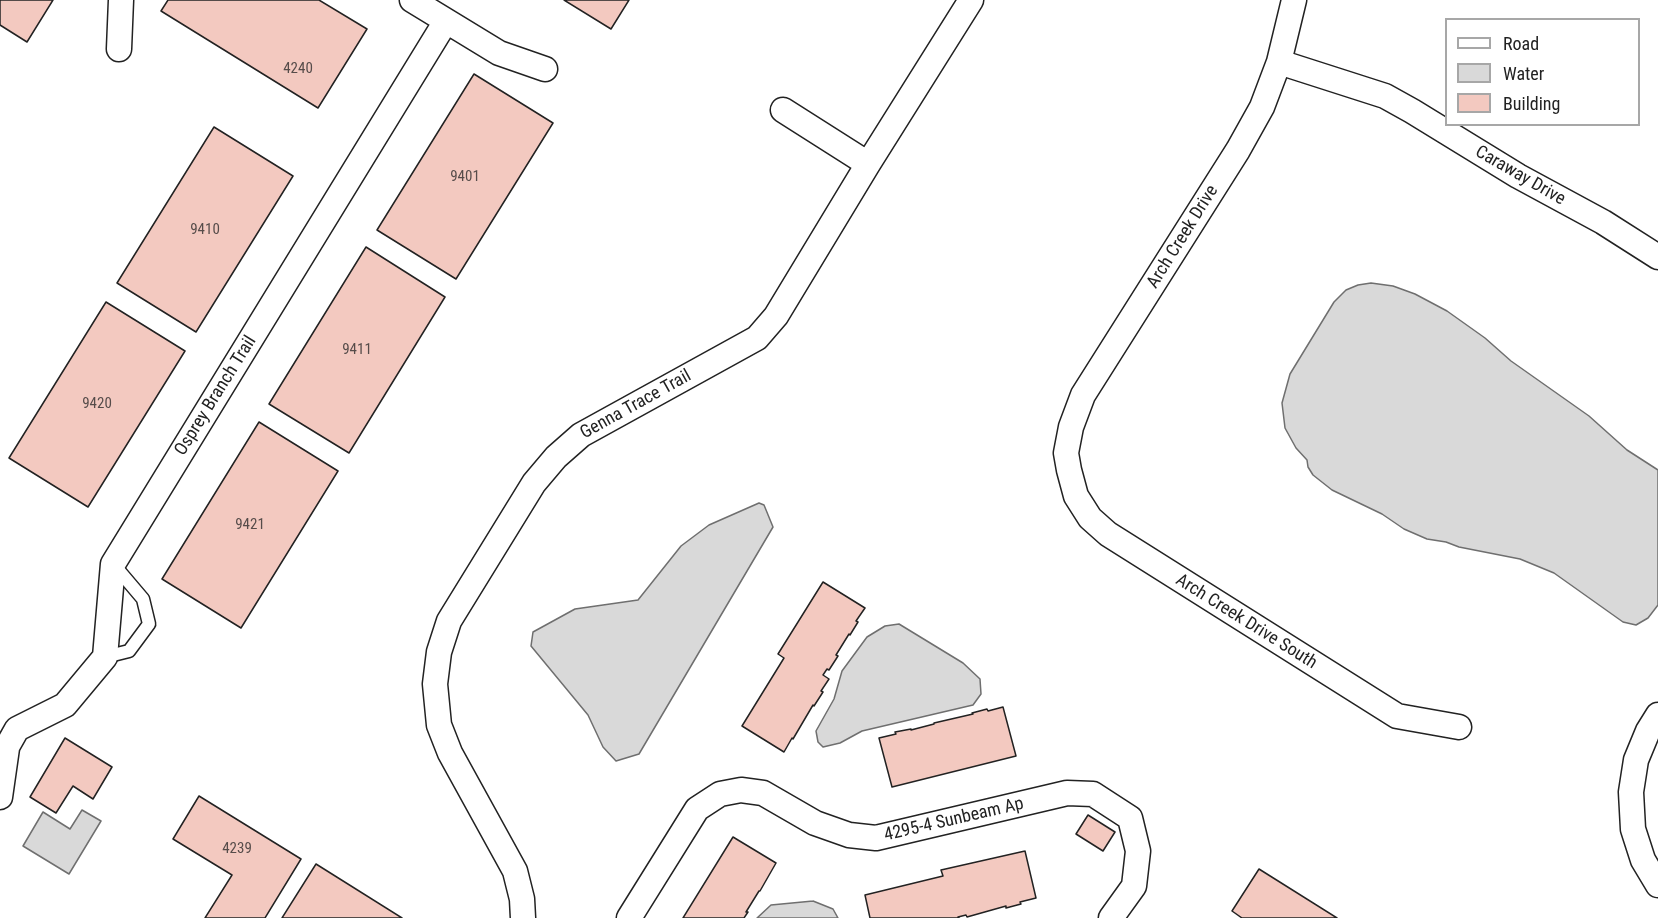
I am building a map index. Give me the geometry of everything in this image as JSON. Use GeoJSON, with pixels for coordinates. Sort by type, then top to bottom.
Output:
{"type":"FeatureCollection","features":[{"type":"Feature","properties":{"kind":"street"},"geometry":{"type":"LineString","coordinates":[[119,49],[121,0]]}},
{"type":"Feature","properties":{"kind":"street"},"geometry":{"type":"LineString","coordinates":[[412,0],[499,53],[545,69]]}},
{"type":"Feature","properties":{"kind":"street","name":"Genna Trace Trail"},"geometry":{"type":"LineString","coordinates":[[523,918],[522,899],[515,871],[450,753],[439,725],[435,684],[439,652],[449,621],[534,483],[556,457],[581,435],[757,338],[776,316],[971,0]]}},
{"type":"Feature","properties":{"kind":"street","name":"Arch Creek Drive"},"geometry":{"type":"LineString","coordinates":[[1069,470],[1066,453],[1071,427],[1083,395],[1238,150],[1262,107],[1280,62],[1294,0]]}},
{"type":"Feature","properties":{"kind":"street","name":"Osprey Branch Trail"},"geometry":{"type":"LineString","coordinates":[[105,657],[113,564],[446,21]]}},
{"type":"Feature","properties":{"kind":"street","name":"Caraway Drive"},"geometry":{"type":"LineString","coordinates":[[1280,62],[1385,96],[1658,256]]}},
{"type":"Feature","properties":{"kind":"street"},"geometry":{"type":"LineString","coordinates":[[783,110],[868,164]]}},
{"type":"Feature","properties":{"kind":"street","name":"Arch Creek Drive South"},"geometry":{"type":"LineString","coordinates":[[1069,470],[1076,495],[1085,510],[1090,518],[1108,534],[1397,716],[1459,727]]}},
{"type":"Feature","properties":{"kind":"street"},"geometry":{"type":"LineString","coordinates":[[0,796],[3,753],[17,729],[65,705],[105,657]]}},
{"type":"Feature","properties":{"kind":"street"},"geometry":{"type":"LineString","coordinates":[[1658,715],[1648,731],[1636,760],[1631,792],[1634,829],[1643,860],[1658,885]]}},
{"type":"Feature","properties":{"kind":"street","name":"4295-4 Sunbeam Ap"},"geometry":{"type":"LineString","coordinates":[[629,918],[697,808],[720,794],[741,790],[763,793],[815,823],[849,835],[876,838],[1067,793],[1093,794],[1130,818],[1138,850],[1134,886],[1111,918]]}},
{"type":"Feature","properties":{"kind":"lane"},"geometry":{"type":"LineString","coordinates":[[105,657],[129,651],[149,624],[143,599],[113,564]]}},
{"type":"Feature","properties":{"kind":"water"},"geometry":{"type":"Polygon","coordinates":[[[1371,283],[1393,286],[1415,294],[1447,311],[1485,338],[1511,361],[1589,416],[1627,450],[1658,470],[1658,605],[1648,618],[1636,625],[1623,622],[1554,573],[1520,559],[1427,539],[1332,490],[1313,475],[1307,460],[1296,448],[1285,428],[1282,403],[1290,374],[1334,302],[1346,290],[1371,283]]]}},
{"type":"Feature","properties":{"kind":"water"},"geometry":{"type":"Polygon","coordinates":[[[759,503],[764,505],[773,527],[639,754],[616,761],[603,747],[588,715],[531,646],[533,632],[575,609],[638,600],[681,546],[709,525],[759,503]]]}},
{"type":"Feature","properties":{"kind":"water"},"geometry":{"type":"Polygon","coordinates":[[[899,624],[963,663],[980,679],[981,694],[973,705],[862,731],[840,743],[823,747],[818,742],[816,731],[834,699],[842,671],[867,637],[885,626],[899,624]]]}},
{"type":"Feature","properties":{"kind":"water"},"geometry":{"type":"Polygon","coordinates":[[[82,810],[101,821],[69,874],[23,846],[43,812],[70,829],[82,810]]]}},
{"type":"Feature","properties":{"kind":"water"},"geometry":{"type":"Polygon","coordinates":[[[813,901],[833,909],[838,918],[757,918],[771,905],[813,901]]]}},
{"type":"Feature","properties":{"kind":"building"},"geometry":{"type":"Polygon","coordinates":[[[0,0],[53,0],[27,42],[0,25],[0,0]]]}},
{"type":"Feature","properties":{"kind":"building"},"geometry":{"type":"Polygon","coordinates":[[[168,0],[319,0],[367,29],[318,108],[161,11],[168,0]]]}},
{"type":"Feature","properties":{"kind":"building"},"geometry":{"type":"Polygon","coordinates":[[[564,0],[629,0],[611,29],[564,0]]]}},
{"type":"Feature","properties":{"kind":"building"},"geometry":{"type":"Polygon","coordinates":[[[474,74],[553,123],[456,279],[377,230],[474,74]]]}},
{"type":"Feature","properties":{"kind":"building"},"geometry":{"type":"Polygon","coordinates":[[[214,127],[293,176],[196,332],[117,283],[214,127]]]}},
{"type":"Feature","properties":{"kind":"building"},"geometry":{"type":"Polygon","coordinates":[[[366,247],[445,297],[349,453],[269,404],[366,247]]]}},
{"type":"Feature","properties":{"kind":"building"},"geometry":{"type":"Polygon","coordinates":[[[106,302],[185,351],[88,507],[9,458],[106,302]]]}},
{"type":"Feature","properties":{"kind":"building"},"geometry":{"type":"Polygon","coordinates":[[[259,422],[338,471],[241,628],[162,579],[259,422]]]}},
{"type":"Feature","properties":{"kind":"building"},"geometry":{"type":"Polygon","coordinates":[[[823,582],[865,608],[836,655],[838,656],[823,675],[829,679],[821,691],[823,692],[784,752],[742,726],[784,658],[778,654],[823,582]]]}},
{"type":"Feature","properties":{"kind":"building"},"geometry":{"type":"Polygon","coordinates":[[[1003,707],[1016,756],[892,787],[879,738],[987,709],[988,711],[1003,707]]]}},
{"type":"Feature","properties":{"kind":"building"},"geometry":{"type":"Polygon","coordinates":[[[65,738],[112,767],[93,799],[73,786],[56,813],[30,797],[65,738]]]}},
{"type":"Feature","properties":{"kind":"building"},"geometry":{"type":"Polygon","coordinates":[[[199,796],[301,859],[265,918],[205,918],[232,875],[173,839],[199,796]]]}},
{"type":"Feature","properties":{"kind":"building"},"geometry":{"type":"Polygon","coordinates":[[[1088,815],[1115,832],[1103,851],[1076,834],[1088,815]]]}},
{"type":"Feature","properties":{"kind":"building"},"geometry":{"type":"Polygon","coordinates":[[[733,837],[776,863],[746,912],[748,912],[744,918],[683,918],[733,837]]]}},
{"type":"Feature","properties":{"kind":"building"},"geometry":{"type":"Polygon","coordinates":[[[1025,851],[1036,898],[1006,908],[1006,906],[959,918],[870,918],[865,895],[943,876],[941,870],[1025,851]]]}},
{"type":"Feature","properties":{"kind":"building"},"geometry":{"type":"Polygon","coordinates":[[[316,864],[402,918],[282,918],[316,864]]]}},
{"type":"Feature","properties":{"kind":"building"},"geometry":{"type":"Polygon","coordinates":[[[1259,869],[1337,918],[1242,918],[1232,911],[1259,869]]]}}]}
